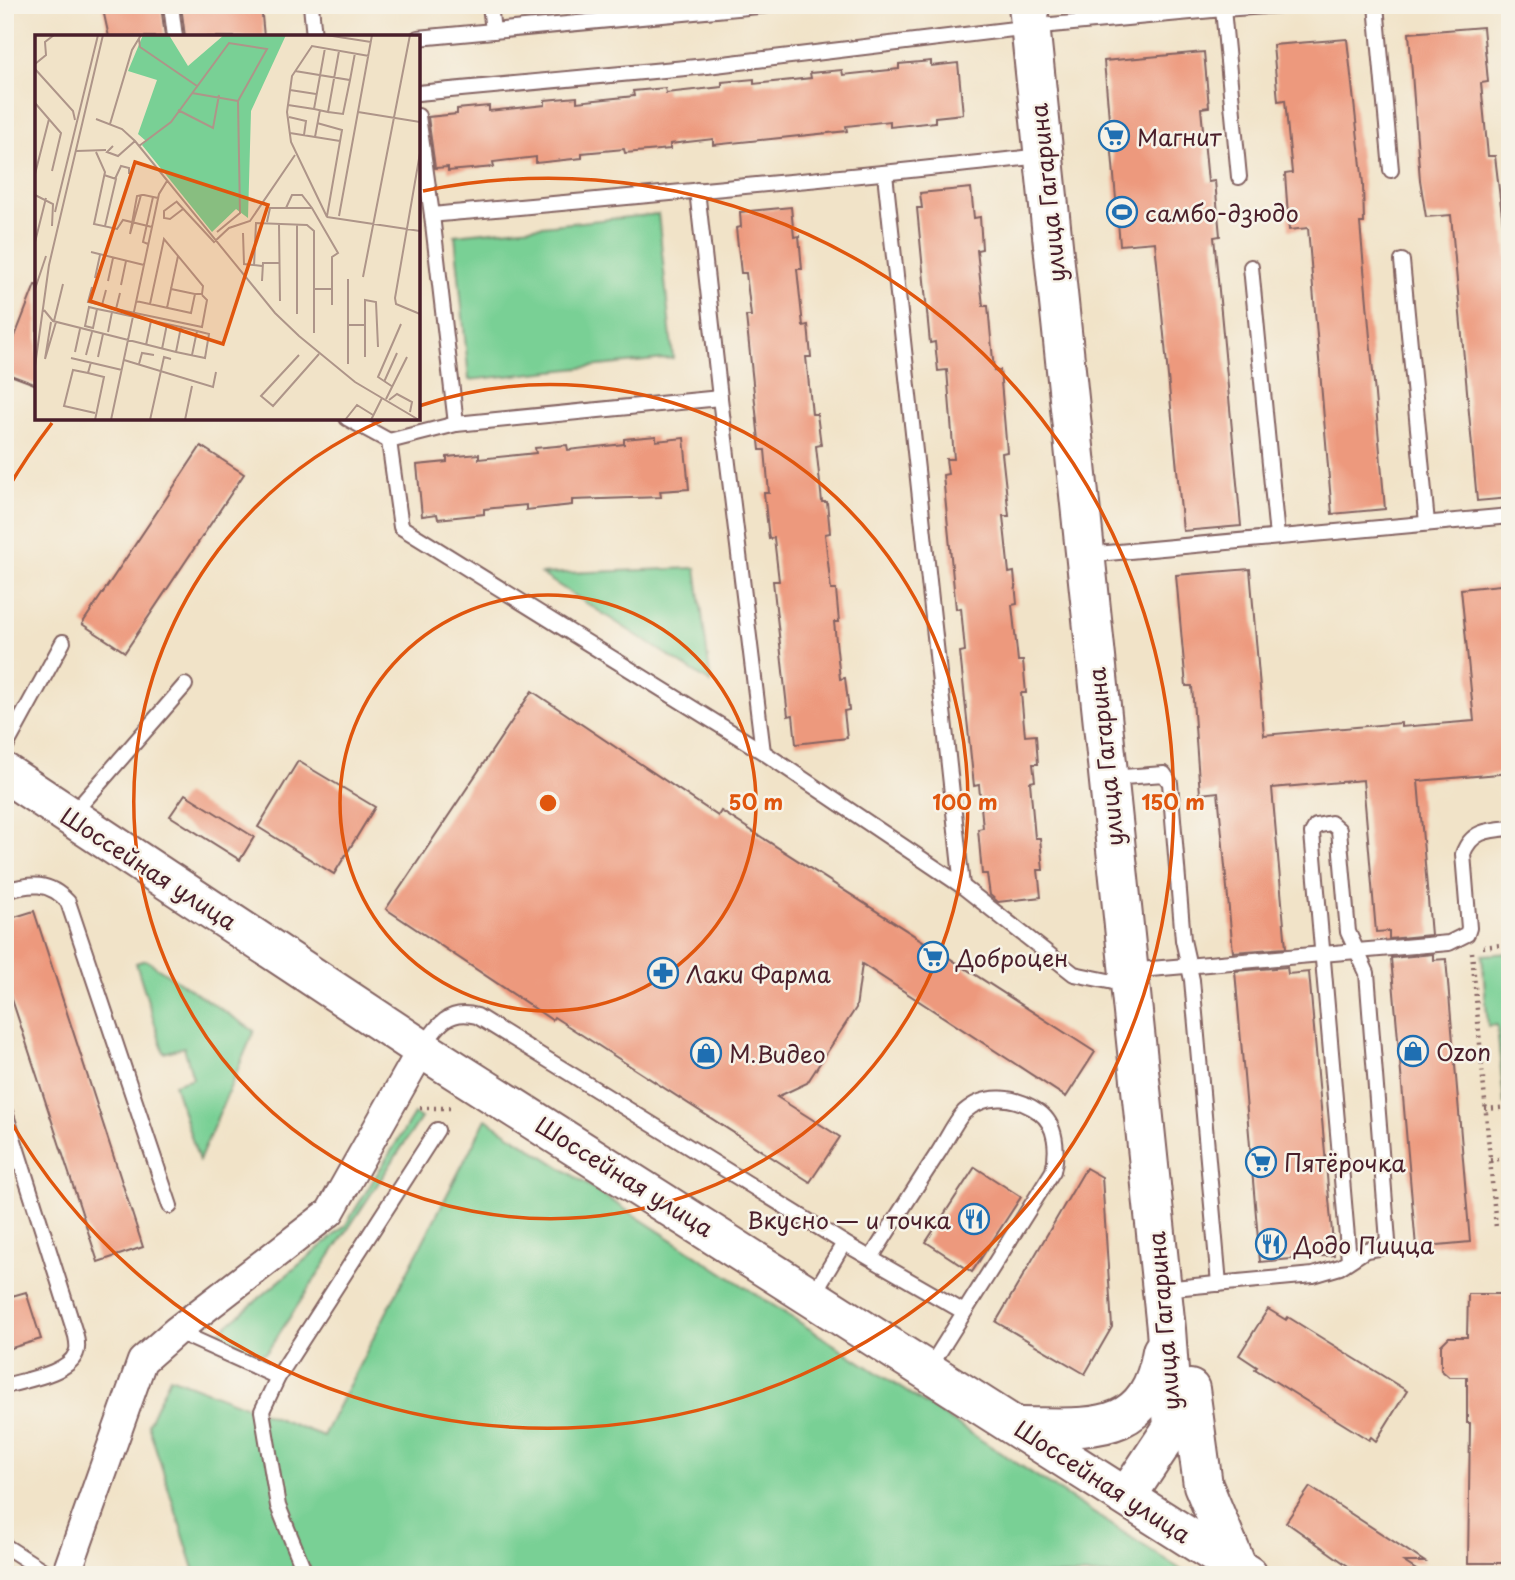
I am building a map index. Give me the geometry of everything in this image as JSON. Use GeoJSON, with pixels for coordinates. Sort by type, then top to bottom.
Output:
{"type":"FeatureCollection","features":[{"type":"Feature","properties":{"kind":"street","name":"улица Гагарина"},"geometry":{"type":"LineString","coordinates":[[1029,16],[1127,978],[1166,1329],[1173,1427],[1127,1496]]}},
{"type":"Feature","properties":{"kind":"street","name":"Шоссейная улица"},"geometry":{"type":"LineString","coordinates":[[5,774],[422,1049],[813,1295],[1243,1572]]}},
{"type":"Feature","properties":{"kind":"street"},"geometry":{"type":"LineString","coordinates":[[66,1575],[142,1361],[176,1331],[330,1212],[422,1049]]}},
{"type":"Feature","properties":{"kind":"street"},"geometry":{"type":"LineString","coordinates":[[1020,1427],[1100,1427],[1125,1417],[1141,1404],[1152,1387],[1160,1365],[1166,1329]]}},
{"type":"Feature","properties":{"kind":"street"},"geometry":{"type":"LineString","coordinates":[[1166,1329],[1189,1384],[1203,1485],[1243,1572]]}},
{"type":"Feature","properties":{"kind":"lane"},"geometry":{"type":"LineString","coordinates":[[171,5],[175,35]]}},
{"type":"Feature","properties":{"kind":"lane"},"geometry":{"type":"LineString","coordinates":[[311,5],[314,35]]}},
{"type":"Feature","properties":{"kind":"lane"},"geometry":{"type":"LineString","coordinates":[[491,5],[494,31]]}},
{"type":"Feature","properties":{"kind":"lane"},"geometry":{"type":"LineString","coordinates":[[420,38],[646,11],[769,5]]}},
{"type":"Feature","properties":{"kind":"lane"},"geometry":{"type":"LineString","coordinates":[[420,93],[707,66],[1029,16],[1280,5]]}},
{"type":"Feature","properties":{"kind":"lane"},"geometry":{"type":"LineString","coordinates":[[1376,5],[1391,170]]}},
{"type":"Feature","properties":{"kind":"lane"},"geometry":{"type":"LineString","coordinates":[[1223,9],[1239,177]]}},
{"type":"Feature","properties":{"kind":"lane"},"geometry":{"type":"LineString","coordinates":[[420,130],[456,424]]}},
{"type":"Feature","properties":{"kind":"lane"},"geometry":{"type":"LineString","coordinates":[[432,215],[885,174],[1043,156]]}},
{"type":"Feature","properties":{"kind":"lane"},"geometry":{"type":"LineString","coordinates":[[885,174],[962,887]]}},
{"type":"Feature","properties":{"kind":"lane"},"geometry":{"type":"LineString","coordinates":[[697,190],[762,752]]}},
{"type":"Feature","properties":{"kind":"lane"},"geometry":{"type":"LineString","coordinates":[[1402,261],[1427,523]]}},
{"type":"Feature","properties":{"kind":"lane"},"geometry":{"type":"LineString","coordinates":[[1251,267],[1277,537]]}},
{"type":"Feature","properties":{"kind":"lane"},"geometry":{"type":"LineString","coordinates":[[351,420],[388,441],[456,424],[720,398]]}},
{"type":"Feature","properties":{"kind":"lane"},"geometry":{"type":"LineString","coordinates":[[388,441],[401,527],[762,752],[962,887],[1074,974],[1127,978],[1189,966],[1449,943],[1467,934],[1469,920],[1463,854],[1467,843],[1488,830],[1510,828]]}},
{"type":"Feature","properties":{"kind":"lane"},"geometry":{"type":"LineString","coordinates":[[1086,555],[1510,516]]}},
{"type":"Feature","properties":{"kind":"lane"},"geometry":{"type":"LineString","coordinates":[[5,748],[63,642]]}},
{"type":"Feature","properties":{"kind":"lane"},"geometry":{"type":"LineString","coordinates":[[71,817],[185,685]]}},
{"type":"Feature","properties":{"kind":"lane"},"geometry":{"type":"LineString","coordinates":[[1107,778],[1157,773],[1168,778],[1219,1284]]}},
{"type":"Feature","properties":{"kind":"lane"},"geometry":{"type":"LineString","coordinates":[[1161,1289],[1328,1272],[1349,1260],[1366,1250],[1386,1245],[1390,1236],[1367,973],[1348,932],[1339,830],[1331,823],[1315,826],[1312,833],[1349,1260]]}},
{"type":"Feature","properties":{"kind":"lane"},"geometry":{"type":"LineString","coordinates":[[5,891],[25,885],[43,884],[58,892],[68,902],[170,1206]]}},
{"type":"Feature","properties":{"kind":"lane"},"geometry":{"type":"LineString","coordinates":[[422,1049],[440,1022],[453,1014],[477,1016],[844,1243],[964,1312]]}},
{"type":"Feature","properties":{"kind":"lane"},"geometry":{"type":"LineString","coordinates":[[871,1258],[964,1113],[993,1098],[1011,1098],[1028,1104],[1045,1116],[1054,1135],[1057,1154],[1054,1171],[938,1354]]}},
{"type":"Feature","properties":{"kind":"lane"},"geometry":{"type":"LineString","coordinates":[[5,1112],[76,1336],[77,1352],[69,1363],[57,1370],[5,1386]]}},
{"type":"Feature","properties":{"kind":"lane"},"geometry":{"type":"LineString","coordinates":[[306,1575],[278,1506],[262,1411],[278,1377],[437,1130]]}},
{"type":"Feature","properties":{"kind":"lane"},"geometry":{"type":"LineString","coordinates":[[813,1295],[844,1243]]}},
{"type":"Feature","properties":{"kind":"lane"},"geometry":{"type":"LineString","coordinates":[[176,1331],[278,1377]]}},
{"type":"Feature","properties":{"kind":"lane"},"geometry":{"type":"LineString","coordinates":[[5,1546],[50,1575]]}},
{"type":"Feature","properties":{"kind":"path"},"geometry":{"type":"LineString","coordinates":[[1472,948],[1496,1228]]}},
{"type":"Feature","properties":{"kind":"path"},"geometry":{"type":"LineString","coordinates":[[1485,1109],[1510,1107]]}},
{"type":"Feature","properties":{"kind":"path"},"geometry":{"type":"LineString","coordinates":[[413,1108],[461,1108]]}},
{"type":"Feature","properties":{"kind":"path"},"geometry":{"type":"LineString","coordinates":[[1490,1160],[1510,1158]]}},
{"type":"Feature","properties":{"kind":"green space"},"geometry":{"type":"Polygon","coordinates":[[[658,214],[673,358],[469,380],[455,235],[658,214]]]}},
{"type":"Feature","properties":{"kind":"green space"},"geometry":{"type":"Polygon","coordinates":[[[696,568],[711,683],[541,574],[696,568]]]}},
{"type":"Feature","properties":{"kind":"green space"},"geometry":{"type":"Polygon","coordinates":[[[1510,953],[1510,1103],[1504,1103],[1497,1025],[1488,1026],[1482,955],[1510,953]]]}},
{"type":"Feature","properties":{"kind":"green space"},"geometry":{"type":"Polygon","coordinates":[[[146,960],[254,1031],[199,1161],[174,1084],[193,1078],[184,1047],[164,1053],[136,963],[146,960]]]}},
{"type":"Feature","properties":{"kind":"green space"},"geometry":{"type":"Polygon","coordinates":[[[414,1114],[421,1118],[267,1352],[255,1356],[217,1339],[218,1333],[345,1226],[414,1114]]]}},
{"type":"Feature","properties":{"kind":"green space"},"geometry":{"type":"Polygon","coordinates":[[[486,1119],[1189,1575],[196,1575],[148,1424],[170,1377],[323,1436],[486,1119]]]}},
{"type":"Feature","properties":{"kind":"building"},"geometry":{"type":"Polygon","coordinates":[[[102,5],[161,5],[165,35],[109,35],[102,5]]]}},
{"type":"Feature","properties":{"kind":"building"},"geometry":{"type":"Polygon","coordinates":[[[181,5],[261,5],[264,35],[185,35],[181,5]]]}},
{"type":"Feature","properties":{"kind":"building"},"geometry":{"type":"Polygon","coordinates":[[[1483,27],[1488,82],[1481,83],[1488,156],[1495,156],[1510,283],[1510,498],[1477,501],[1451,215],[1426,217],[1420,180],[1409,33],[1483,27]]]}},
{"type":"Feature","properties":{"kind":"building"},"geometry":{"type":"Polygon","coordinates":[[[1347,39],[1363,184],[1364,223],[1360,223],[1385,509],[1332,514],[1308,228],[1289,230],[1285,174],[1292,173],[1285,100],[1278,101],[1273,45],[1347,39]]]}},
{"type":"Feature","properties":{"kind":"building"},"geometry":{"type":"Polygon","coordinates":[[[1204,52],[1209,107],[1201,108],[1208,182],[1215,181],[1220,236],[1214,237],[1241,526],[1183,531],[1155,242],[1120,245],[1104,61],[1204,52]]]}},
{"type":"Feature","properties":{"kind":"building"},"geometry":{"type":"Polygon","coordinates":[[[931,61],[931,66],[958,63],[963,114],[935,117],[935,122],[890,127],[890,121],[846,126],[847,131],[713,145],[713,139],[670,144],[670,149],[582,153],[582,158],[536,163],[536,157],[493,162],[494,167],[448,171],[448,167],[435,168],[428,117],[457,114],[457,109],[489,106],[489,111],[545,105],[545,100],[577,97],[577,102],[634,96],[633,91],[665,88],[666,93],[722,87],[722,82],[754,79],[754,84],[811,78],[810,73],[842,70],[843,75],[899,69],[899,64],[931,61]]]}},
{"type":"Feature","properties":{"kind":"building"},"geometry":{"type":"Polygon","coordinates":[[[971,188],[974,218],[980,217],[982,249],[977,250],[983,306],[988,306],[994,371],[1000,370],[1007,452],[1002,453],[1009,516],[1003,516],[1009,573],[1014,572],[1017,604],[1012,605],[1018,661],[1023,661],[1026,693],[1021,693],[1025,736],[1036,735],[1038,764],[1033,764],[1035,781],[1030,782],[1035,838],[1040,838],[1043,870],[1038,870],[1041,897],[998,902],[990,895],[987,874],[982,874],[978,829],[983,828],[979,785],[974,786],[960,652],[965,651],[961,608],[956,609],[943,475],[948,474],[946,459],[954,459],[947,370],[938,371],[935,342],[930,343],[917,208],[922,208],[920,193],[971,188]]]}},
{"type":"Feature","properties":{"kind":"building"},"geometry":{"type":"Polygon","coordinates":[[[791,207],[794,237],[799,236],[802,269],[797,269],[803,326],[808,325],[811,357],[806,357],[812,414],[817,414],[821,445],[816,446],[822,502],[827,502],[830,533],[825,534],[831,590],[836,590],[839,622],[834,622],[840,679],[845,678],[849,710],[844,711],[847,738],[796,744],[793,715],[788,716],[773,581],[779,581],[774,538],[769,539],[764,493],[769,493],[765,450],[760,450],[746,316],[751,316],[746,273],[741,273],[736,228],[741,227],[740,212],[791,207]]]}},
{"type":"Feature","properties":{"kind":"building"},"geometry":{"type":"Polygon","coordinates":[[[35,285],[35,384],[5,373],[5,362],[35,285]]]}},
{"type":"Feature","properties":{"kind":"building"},"geometry":{"type":"Polygon","coordinates":[[[656,436],[656,441],[684,438],[689,489],[660,491],[661,497],[572,500],[572,505],[526,510],[526,505],[484,509],[484,514],[438,519],[437,514],[422,516],[417,465],[447,462],[447,457],[479,454],[479,459],[536,453],[535,448],[567,445],[568,450],[624,444],[624,439],[656,436]]]}},
{"type":"Feature","properties":{"kind":"building"},"geometry":{"type":"Polygon","coordinates":[[[201,446],[244,474],[125,652],[82,624],[201,446]]]}},
{"type":"Feature","properties":{"kind":"building"},"geometry":{"type":"Polygon","coordinates":[[[1250,569],[1264,735],[1401,723],[1401,727],[1474,721],[1461,589],[1510,584],[1510,773],[1418,781],[1431,935],[1389,939],[1389,931],[1376,932],[1363,780],[1272,788],[1286,948],[1233,952],[1218,792],[1200,794],[1192,686],[1186,686],[1176,575],[1250,569]]]}},
{"type":"Feature","properties":{"kind":"building"},"geometry":{"type":"Polygon","coordinates":[[[532,691],[718,816],[721,811],[1095,1052],[1066,1097],[862,964],[856,1008],[807,1083],[777,1097],[840,1137],[810,1182],[554,1017],[552,1020],[386,909],[532,691]]]}},
{"type":"Feature","properties":{"kind":"building"},"geometry":{"type":"Polygon","coordinates":[[[298,761],[375,807],[334,874],[258,827],[298,761]]]}},
{"type":"Feature","properties":{"kind":"building"},"geometry":{"type":"Polygon","coordinates":[[[185,794],[254,837],[240,860],[170,816],[185,794]]]}},
{"type":"Feature","properties":{"kind":"building"},"geometry":{"type":"Polygon","coordinates":[[[34,911],[143,1247],[98,1262],[5,978],[5,920],[34,911]]]}},
{"type":"Feature","properties":{"kind":"building"},"geometry":{"type":"Polygon","coordinates":[[[1433,954],[1433,960],[1446,959],[1470,1242],[1416,1247],[1391,958],[1433,954]]]}},
{"type":"Feature","properties":{"kind":"building"},"geometry":{"type":"Polygon","coordinates":[[[1287,967],[1288,974],[1309,972],[1334,1255],[1260,1262],[1235,971],[1287,967]]]}},
{"type":"Feature","properties":{"kind":"building","name":"Вкусно — и точка"},"geometry":{"type":"Polygon","coordinates":[[[975,1167],[1021,1197],[972,1272],[926,1242],[975,1167]]]}},
{"type":"Feature","properties":{"kind":"building"},"geometry":{"type":"Polygon","coordinates":[[[1086,1168],[1102,1177],[1112,1327],[1085,1374],[996,1322],[1086,1168]]]}},
{"type":"Feature","properties":{"kind":"building"},"geometry":{"type":"Polygon","coordinates":[[[26,1292],[41,1339],[5,1350],[5,1298],[26,1292]]]}},
{"type":"Feature","properties":{"kind":"building"},"geometry":{"type":"Polygon","coordinates":[[[1468,1294],[1510,1294],[1510,1563],[1468,1563],[1470,1423],[1467,1423],[1467,1377],[1449,1377],[1441,1370],[1441,1345],[1449,1337],[1467,1337],[1468,1294]]]}},
{"type":"Feature","properties":{"kind":"building"},"geometry":{"type":"Polygon","coordinates":[[[1268,1309],[1286,1320],[1288,1317],[1407,1391],[1376,1441],[1371,1437],[1369,1440],[1255,1369],[1257,1367],[1239,1355],[1268,1309]]]}},
{"type":"Feature","properties":{"kind":"building"},"geometry":{"type":"Polygon","coordinates":[[[1310,1487],[1425,1562],[1404,1562],[1424,1575],[1361,1575],[1286,1522],[1310,1487]]]}},
{"type":"Feature","properties":{"kind":"place","name":"Магнит"},"geometry":{"type":"Point","coordinates":[1114,136]}},
{"type":"Feature","properties":{"kind":"place","name":"самбо-дзюдо"},"geometry":{"type":"Point","coordinates":[1122,212]}},
{"type":"Feature","properties":{"kind":"place","name":"Доброцен"},"geometry":{"type":"Point","coordinates":[933,957]}},
{"type":"Feature","properties":{"kind":"place","name":"Лаки Фарма"},"geometry":{"type":"Point","coordinates":[663,973]}},
{"type":"Feature","properties":{"kind":"place","name":"Ozon"},"geometry":{"type":"Point","coordinates":[1413,1051]}},
{"type":"Feature","properties":{"kind":"place","name":"М.Видео"},"geometry":{"type":"Point","coordinates":[706,1053]}},
{"type":"Feature","properties":{"kind":"place","name":"Пятёрочка"},"geometry":{"type":"Point","coordinates":[1261,1162]}},
{"type":"Feature","properties":{"kind":"place","name":"Вкусно — и точка"},"geometry":{"type":"Point","coordinates":[974,1219]}},
{"type":"Feature","properties":{"kind":"place","name":"Додо Пицца"},"geometry":{"type":"Point","coordinates":[1271,1244]}}]}
